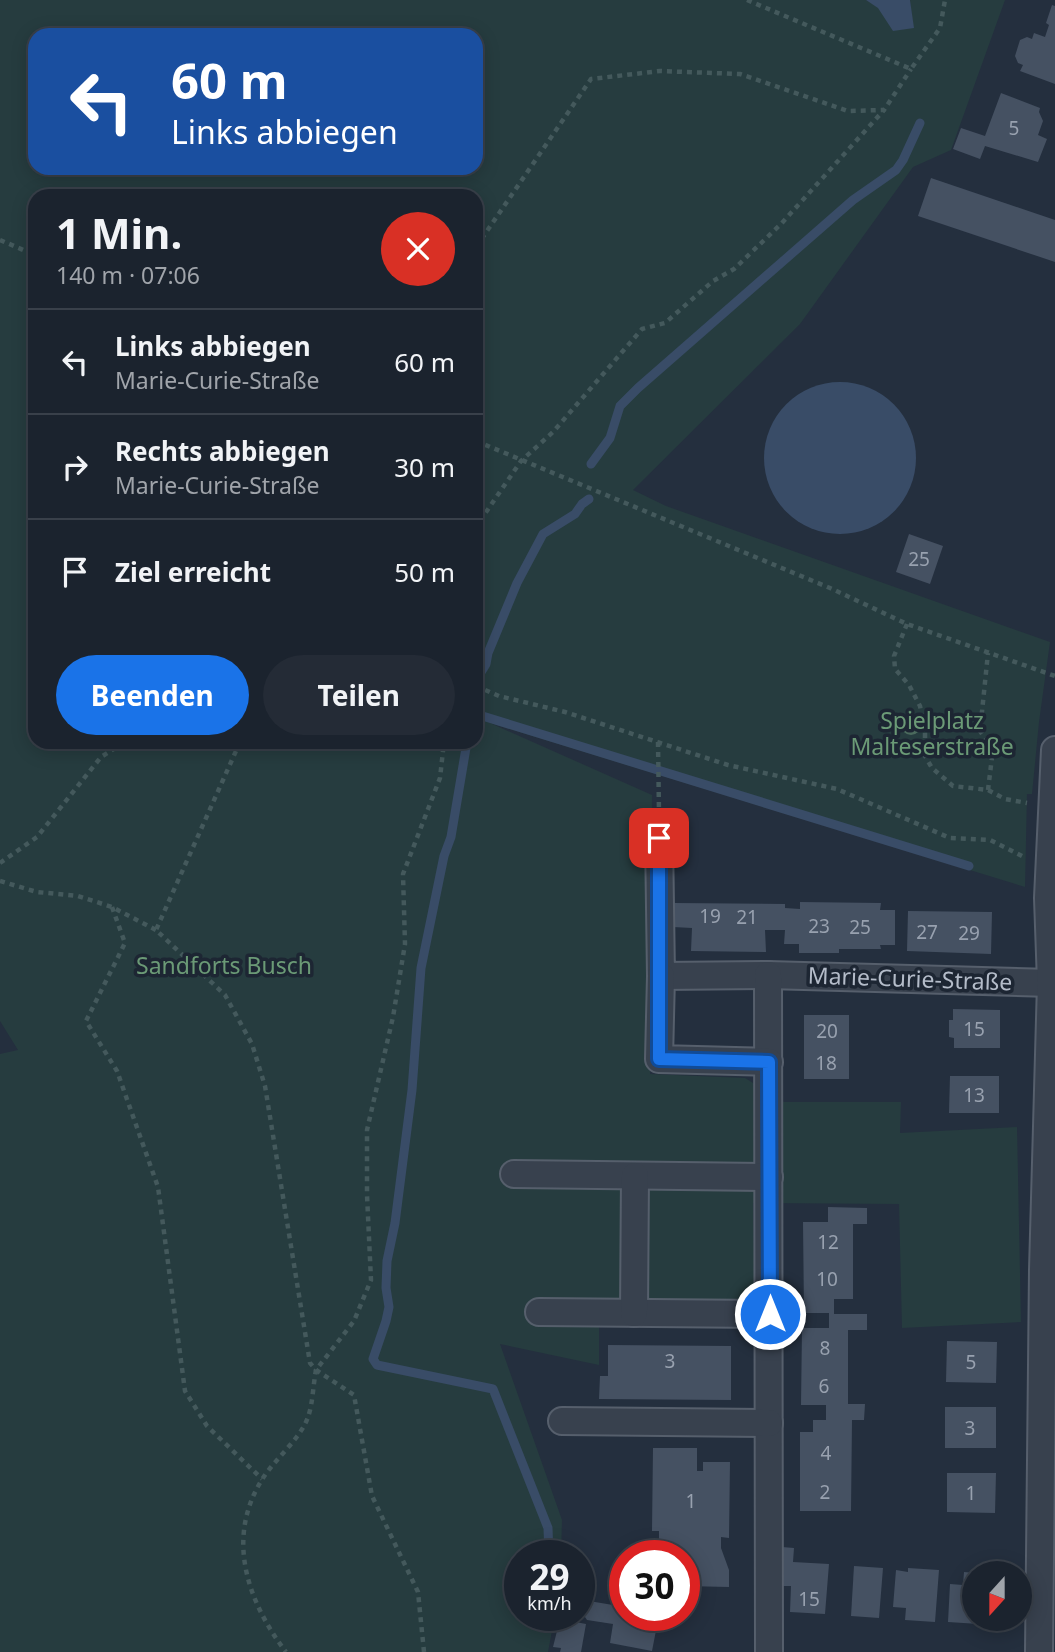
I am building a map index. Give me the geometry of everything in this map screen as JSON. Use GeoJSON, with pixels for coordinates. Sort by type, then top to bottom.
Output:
{"type":"FeatureCollection","features":[{"type":"Feature","properties":{"kind":"street"},"geometry":{"type":"LineString","coordinates":[[1039,1652],[1051,983],[1048,898],[1052,859],[1055,750]]}},
{"type":"Feature","properties":{"kind":"street"},"geometry":{"type":"LineString","coordinates":[[659,838],[659,1059],[769,1062]]}},
{"type":"Feature","properties":{"kind":"street"},"geometry":{"type":"LineString","coordinates":[[768,975],[769,1652]]}},
{"type":"Feature","properties":{"kind":"street","name":"Marie-Curie-Straße"},"geometry":{"type":"LineString","coordinates":[[661,976],[768,975],[1051,983]]}},
{"type":"Feature","properties":{"kind":"street"},"geometry":{"type":"LineString","coordinates":[[514,1174],[769,1177]]}},
{"type":"Feature","properties":{"kind":"street"},"geometry":{"type":"LineString","coordinates":[[634,1313],[635,1175]]}},
{"type":"Feature","properties":{"kind":"street"},"geometry":{"type":"LineString","coordinates":[[540,1312],[770,1314]]}},
{"type":"Feature","properties":{"kind":"street"},"geometry":{"type":"LineString","coordinates":[[562,1421],[769,1423]]}},
{"type":"Feature","properties":{"kind":"path"},"geometry":{"type":"LineString","coordinates":[[747,0],[911,69]]}},
{"type":"Feature","properties":{"kind":"path"},"geometry":{"type":"LineString","coordinates":[[483,517],[521,461],[553,432],[642,328],[665,323],[713,281],[734,269],[781,224],[884,110],[940,29],[944,0]]}},
{"type":"Feature","properties":{"kind":"path"},"geometry":{"type":"LineString","coordinates":[[483,237],[591,79],[660,71],[740,74],[848,111],[884,110]]}},
{"type":"Feature","properties":{"kind":"path"},"geometry":{"type":"LineString","coordinates":[[0,240],[28,252]]}},
{"type":"Feature","properties":{"kind":"path"},"geometry":{"type":"LineString","coordinates":[[483,444],[830,587],[907,624],[1055,676]]}},
{"type":"Feature","properties":{"kind":"path"},"geometry":{"type":"LineString","coordinates":[[907,624],[894,656],[895,669],[909,685],[920,706],[925,733],[925,756],[932,768],[953,786],[988,790],[1004,799],[1052,808]]}},
{"type":"Feature","properties":{"kind":"path"},"geometry":{"type":"LineString","coordinates":[[988,652],[980,731],[993,749],[988,790]]}},
{"type":"Feature","properties":{"kind":"path"},"geometry":{"type":"LineString","coordinates":[[483,689],[499,696],[565,712],[728,765],[837,789],[950,838],[990,840],[1023,857],[1052,859]]}},
{"type":"Feature","properties":{"kind":"path"},"geometry":{"type":"LineString","coordinates":[[658,742],[659,838]]}},
{"type":"Feature","properties":{"kind":"path"},"geometry":{"type":"LineString","coordinates":[[0,863],[37,837],[102,757],[114,749]]}},
{"type":"Feature","properties":{"kind":"path"},"geometry":{"type":"LineString","coordinates":[[156,930],[237,749]]}},
{"type":"Feature","properties":{"kind":"path"},"geometry":{"type":"LineString","coordinates":[[286,1652],[267,1628],[246,1578],[242,1544],[249,1508],[262,1479],[307,1419],[316,1370],[354,1321],[371,1280],[367,1130],[393,1017],[405,944],[403,874],[440,778],[443,749]]}},
{"type":"Feature","properties":{"kind":"path"},"geometry":{"type":"LineString","coordinates":[[0,881],[37,892],[78,896],[112,907],[156,930],[225,995],[252,1044],[265,1086],[310,1363],[316,1370],[354,1395],[372,1496],[418,1592],[424,1652]]}},
{"type":"Feature","properties":{"kind":"path"},"geometry":{"type":"LineString","coordinates":[[112,907],[125,943],[86,1021],[117,1071],[158,1187],[185,1391],[207,1426],[262,1479]]}},
{"type":"Feature","properties":{"kind":"green space","name":"Sandforts Busch"},"geometry":{"type":"Polygon","coordinates":[[[0,0],[866,0],[913,27],[910,0],[1005,0],[951,150],[913,167],[800,324],[633,490],[666,506],[1050,642],[1032,794],[1027,794],[1025,887],[490,723],[652,795],[650,1074],[745,1078],[784,1102],[901,1102],[900,1133],[1017,1127],[1021,1322],[902,1328],[899,1204],[753,1203],[755,1303],[599,1320],[599,1365],[500,1344],[562,1520],[561,1540],[504,1540],[504,1631],[552,1631],[548,1652],[0,1652],[0,1054],[18,1050],[0,1021],[0,0]]]}},
{"type":"Feature","properties":{"kind":"water"},"geometry":{"type":"Polygon","coordinates":[[[866,0],[910,0],[914,28],[893,31],[878,8],[866,0]]]}},
{"type":"Feature","properties":{"kind":"water"},"geometry":{"type":"Polygon","coordinates":[[[840,382],[869,388],[894,404],[910,429],[916,458],[910,487],[894,512],[869,528],[840,534],[811,528],[786,512],[770,487],[764,458],[770,429],[786,404],[811,388],[840,382]]]}},
{"type":"Feature","properties":{"kind":"building"},"geometry":{"type":"Polygon","coordinates":[[[1052,5],[1055,6],[1055,84],[1020,71],[1023,65],[1018,63],[1015,56],[1020,40],[1027,37],[1032,39],[1034,33],[1045,37],[1052,5]]]}},
{"type":"Feature","properties":{"kind":"building"},"geometry":{"type":"Polygon","coordinates":[[[1001,93],[1040,108],[1043,121],[1038,135],[1047,139],[1038,162],[985,146],[980,159],[953,149],[961,128],[985,136],[1001,93]]]}},
{"type":"Feature","properties":{"kind":"building"},"geometry":{"type":"Polygon","coordinates":[[[931,178],[1055,220],[1055,262],[918,216],[931,178]]]}},
{"type":"Feature","properties":{"kind":"building"},"geometry":{"type":"Polygon","coordinates":[[[909,534],[943,546],[930,584],[896,572],[909,534]]]}},
{"type":"Feature","properties":{"kind":"building"},"geometry":{"type":"Polygon","coordinates":[[[800,902],[881,903],[880,910],[895,910],[895,945],[880,945],[881,949],[839,949],[839,953],[799,953],[799,944],[784,944],[785,930],[765,930],[766,952],[691,951],[692,928],[673,927],[673,903],[785,904],[785,908],[800,909],[800,902]]]}},
{"type":"Feature","properties":{"kind":"building"},"geometry":{"type":"Polygon","coordinates":[[[908,911],[992,912],[991,954],[907,951],[908,911]]]}},
{"type":"Feature","properties":{"kind":"building"},"geometry":{"type":"Polygon","coordinates":[[[953,1009],[1000,1010],[1000,1048],[954,1048],[954,1038],[949,1037],[949,1020],[953,1020],[953,1009]]]}},
{"type":"Feature","properties":{"kind":"building"},"geometry":{"type":"Polygon","coordinates":[[[804,1015],[849,1015],[849,1079],[804,1079],[804,1015]]]}},
{"type":"Feature","properties":{"kind":"building"},"geometry":{"type":"Polygon","coordinates":[[[950,1076],[999,1076],[999,1113],[949,1113],[950,1076]]]}},
{"type":"Feature","properties":{"kind":"building"},"geometry":{"type":"Polygon","coordinates":[[[828,1207],[867,1208],[867,1224],[853,1224],[853,1299],[834,1299],[834,1314],[867,1314],[867,1330],[848,1330],[848,1404],[865,1404],[864,1420],[852,1420],[851,1511],[800,1511],[800,1432],[813,1432],[813,1420],[826,1420],[826,1405],[801,1405],[802,1328],[829,1328],[829,1313],[804,1313],[803,1222],[828,1222],[828,1207]]]}},
{"type":"Feature","properties":{"kind":"building"},"geometry":{"type":"Polygon","coordinates":[[[947,1341],[997,1342],[996,1383],[946,1382],[947,1341]]]}},
{"type":"Feature","properties":{"kind":"building"},"geometry":{"type":"Polygon","coordinates":[[[608,1345],[731,1346],[731,1400],[599,1399],[600,1376],[608,1376],[608,1345]]]}},
{"type":"Feature","properties":{"kind":"building"},"geometry":{"type":"Polygon","coordinates":[[[945,1407],[996,1407],[996,1448],[945,1448],[945,1407]]]}},
{"type":"Feature","properties":{"kind":"building"},"geometry":{"type":"Polygon","coordinates":[[[653,1448],[697,1448],[697,1471],[703,1471],[703,1462],[730,1462],[729,1538],[721,1537],[721,1548],[729,1570],[729,1587],[700,1586],[700,1540],[659,1540],[659,1531],[652,1531],[653,1448]]]}},
{"type":"Feature","properties":{"kind":"building"},"geometry":{"type":"Polygon","coordinates":[[[947,1473],[996,1473],[995,1513],[947,1512],[947,1473]]]}},
{"type":"Feature","properties":{"kind":"building"},"geometry":{"type":"Polygon","coordinates":[[[782,1547],[794,1548],[793,1562],[829,1564],[825,1614],[790,1612],[791,1586],[779,1586],[782,1547]]]}},
{"type":"Feature","properties":{"kind":"building"},"geometry":{"type":"Polygon","coordinates":[[[854,1566],[883,1568],[879,1618],[851,1616],[854,1566]]]}},
{"type":"Feature","properties":{"kind":"building"},"geometry":{"type":"Polygon","coordinates":[[[908,1568],[939,1570],[935,1622],[905,1620],[906,1608],[893,1607],[896,1570],[908,1572],[908,1568]]]}},
{"type":"Feature","properties":{"kind":"building"},"geometry":{"type":"Polygon","coordinates":[[[950,1584],[962,1585],[962,1623],[948,1622],[950,1584]]]}},
{"type":"Feature","properties":{"kind":"building"},"geometry":{"type":"Polygon","coordinates":[[[595,1602],[609,1604],[609,1623],[595,1621],[595,1602]]]}},
{"type":"Feature","properties":{"kind":"building"},"geometry":{"type":"Polygon","coordinates":[[[557,1631],[585,1631],[581,1652],[560,1652],[561,1648],[553,1647],[557,1631]]]}},
{"type":"Feature","properties":{"kind":"building"},"geometry":{"type":"Polygon","coordinates":[[[612,1631],[656,1631],[652,1651],[610,1643],[612,1631]]]}},
{"type":"Feature","properties":{"kind":"waterway"},"geometry":{"type":"LineString","coordinates":[[591,464],[610,438],[620,406],[853,200],[896,170],[920,123]]}},
{"type":"Feature","properties":{"kind":"waterway"},"geometry":{"type":"LineString","coordinates":[[483,669],[517,583],[543,534],[575,514],[589,499]]}},
{"type":"Feature","properties":{"kind":"waterway"},"geometry":{"type":"LineString","coordinates":[[483,716],[969,866]]}},
{"type":"Feature","properties":{"kind":"waterway"},"geometry":{"type":"LineString","coordinates":[[466,749],[451,837],[444,856],[421,968],[412,1090],[395,1223],[387,1261],[386,1288],[389,1307],[373,1359],[377,1365],[493,1389],[548,1528],[548,1540]]}},
{"type":"Feature","properties":{"kind":"route"},"geometry":{"type":"LineString","coordinates":[[659,838],[659,1059],[769,1062],[770,1314]]}},
{"type":"Feature","properties":{"kind":"park label","name":"Spielplatz Malteserstraße"},"geometry":{"type":"Point","coordinates":[932,734]}}]}
